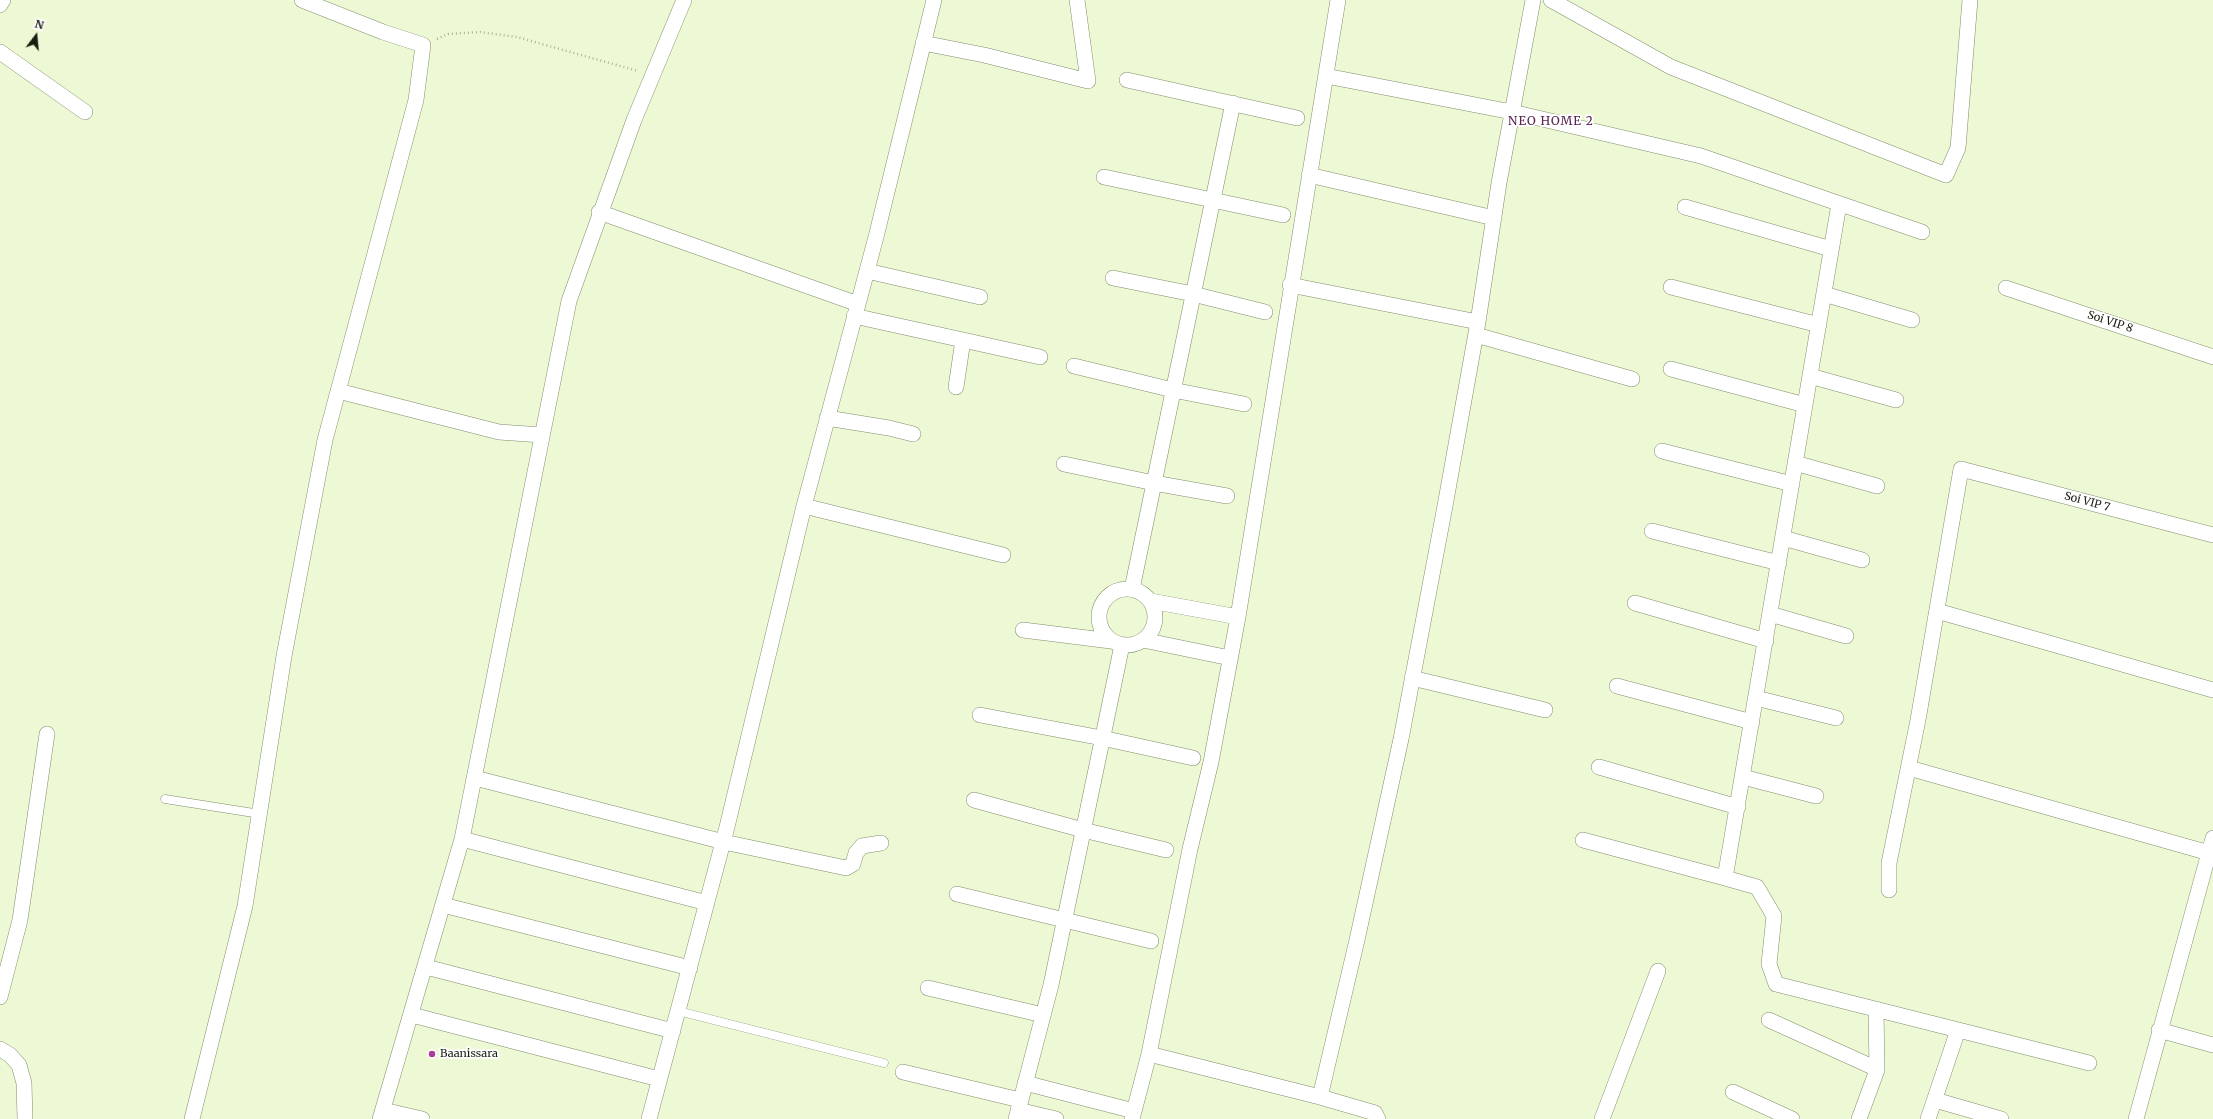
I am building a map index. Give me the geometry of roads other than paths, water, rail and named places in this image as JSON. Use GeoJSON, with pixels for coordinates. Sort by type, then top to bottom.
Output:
{"type":"FeatureCollection","features":[{"type":"Feature","properties":{"kind":"street"},"geometry":{"type":"LineString","coordinates":[[0,6],[3,0]]}},
{"type":"Feature","properties":{"kind":"street"},"geometry":{"type":"LineString","coordinates":[[192,1119],[245,906],[284,656],[324,440],[416,100],[424,44],[383,32],[302,0]]}},
{"type":"Feature","properties":{"kind":"street"},"geometry":{"type":"LineString","coordinates":[[422,1119],[382,1114],[462,839],[568,301],[600,212],[684,0]]}},
{"type":"Feature","properties":{"kind":"street"},"geometry":{"type":"LineString","coordinates":[[649,1119],[724,842],[804,506],[867,271],[934,0]]}},
{"type":"Feature","properties":{"kind":"street"},"geometry":{"type":"LineString","coordinates":[[923,43],[984,55],[1088,80],[1077,0]]}},
{"type":"Feature","properties":{"kind":"street"},"geometry":{"type":"LineString","coordinates":[[1025,1083],[1133,1115],[1148,1054],[1190,849],[1211,762],[1238,617],[1290,285],[1338,0]]}},
{"type":"Feature","properties":{"kind":"street"},"geometry":{"type":"LineString","coordinates":[[1320,1097],[1357,940],[1412,678],[1477,329],[1512,112],[1533,0]]}},
{"type":"Feature","properties":{"kind":"street"},"geometry":{"type":"LineString","coordinates":[[1551,0],[1671,67],[1946,176],[1958,148],[1970,0]]}},
{"type":"Feature","properties":{"kind":"street"},"geometry":{"type":"LineString","coordinates":[[0,52],[85,112]]}},
{"type":"Feature","properties":{"kind":"street"},"geometry":{"type":"LineString","coordinates":[[1326,76],[1512,112],[1701,156],[1922,232]]}},
{"type":"Feature","properties":{"kind":"street"},"geometry":{"type":"LineString","coordinates":[[1127,80],[1297,118]]}},
{"type":"Feature","properties":{"kind":"street"},"geometry":{"type":"LineString","coordinates":[[1132,589],[1233,103]]}},
{"type":"Feature","properties":{"kind":"street"},"geometry":{"type":"LineString","coordinates":[[1309,175],[1494,218]]}},
{"type":"Feature","properties":{"kind":"street"},"geometry":{"type":"LineString","coordinates":[[1104,177],[1283,215]]}},
{"type":"Feature","properties":{"kind":"street"},"geometry":{"type":"LineString","coordinates":[[1725,878],[1839,204]]}},
{"type":"Feature","properties":{"kind":"street"},"geometry":{"type":"LineString","coordinates":[[1685,207],[1831,249]]}},
{"type":"Feature","properties":{"kind":"street"},"geometry":{"type":"LineString","coordinates":[[600,212],[856,310],[963,340],[1040,357]]}},
{"type":"Feature","properties":{"kind":"street"},"geometry":{"type":"LineString","coordinates":[[867,271],[980,297]]}},
{"type":"Feature","properties":{"kind":"street"},"geometry":{"type":"LineString","coordinates":[[1113,278],[1193,294],[1265,312]]}},
{"type":"Feature","properties":{"kind":"street"},"geometry":{"type":"LineString","coordinates":[[1290,285],[1477,329],[1632,379]]}},
{"type":"Feature","properties":{"kind":"street"},"geometry":{"type":"LineString","coordinates":[[1671,286],[1819,325]]}},
{"type":"Feature","properties":{"kind":"street","name":"Soi VIP 8"},"geometry":{"type":"LineString","coordinates":[[2006,288],[2213,357]]}},
{"type":"Feature","properties":{"kind":"street"},"geometry":{"type":"LineString","coordinates":[[1824,294],[1912,320]]}},
{"type":"Feature","properties":{"kind":"street"},"geometry":{"type":"LineString","coordinates":[[956,387],[963,340]]}},
{"type":"Feature","properties":{"kind":"street"},"geometry":{"type":"LineString","coordinates":[[1074,366],[1173,390],[1244,404]]}},
{"type":"Feature","properties":{"kind":"street"},"geometry":{"type":"LineString","coordinates":[[1671,369],[1805,405]]}},
{"type":"Feature","properties":{"kind":"street"},"geometry":{"type":"LineString","coordinates":[[1810,376],[1896,400]]}},
{"type":"Feature","properties":{"kind":"street"},"geometry":{"type":"LineString","coordinates":[[338,390],[499,432],[542,435]]}},
{"type":"Feature","properties":{"kind":"street"},"geometry":{"type":"LineString","coordinates":[[827,418],[888,428],[913,434]]}},
{"type":"Feature","properties":{"kind":"street"},"geometry":{"type":"LineString","coordinates":[[1662,451],[1792,484]]}},
{"type":"Feature","properties":{"kind":"street"},"geometry":{"type":"LineString","coordinates":[[1064,464],[1154,484],[1227,496]]}},
{"type":"Feature","properties":{"kind":"street"},"geometry":{"type":"LineString","coordinates":[[1796,464],[1877,486]]}},
{"type":"Feature","properties":{"kind":"street","name":"Soi VIP 7"},"geometry":{"type":"LineString","coordinates":[[1937,611],[1961,470],[2213,535]]}},
{"type":"Feature","properties":{"kind":"street"},"geometry":{"type":"LineString","coordinates":[[804,506],[1003,555]]}},
{"type":"Feature","properties":{"kind":"street"},"geometry":{"type":"LineString","coordinates":[[1652,531],[1779,563]]}},
{"type":"Feature","properties":{"kind":"street"},"geometry":{"type":"LineString","coordinates":[[1783,538],[1862,560]]}},
{"type":"Feature","properties":{"kind":"street"},"geometry":{"type":"LineString","coordinates":[[1023,630],[1117,643],[1133,645],[1143,640],[1151,632],[1155,622],[1155,611],[1151,601],[1143,593],[1132,589],[1121,589],[1111,593],[1101,606],[1099,623],[1103,633],[1117,643]]}},
{"type":"Feature","properties":{"kind":"street"},"geometry":{"type":"LineString","coordinates":[[1151,601],[1238,617]]}},
{"type":"Feature","properties":{"kind":"street"},"geometry":{"type":"LineString","coordinates":[[1635,604],[1766,641]]}},
{"type":"Feature","properties":{"kind":"street"},"geometry":{"type":"LineString","coordinates":[[1889,890],[1889,863],[1909,768],[1937,611],[2213,690]]}},
{"type":"Feature","properties":{"kind":"street"},"geometry":{"type":"LineString","coordinates":[[1770,614],[1846,636]]}},
{"type":"Feature","properties":{"kind":"street"},"geometry":{"type":"LineString","coordinates":[[1143,640],[1230,658]]}},
{"type":"Feature","properties":{"kind":"street"},"geometry":{"type":"LineString","coordinates":[[1018,1110],[1043,1015],[1065,918],[1102,738],[1117,643]]}},
{"type":"Feature","properties":{"kind":"street"},"geometry":{"type":"LineString","coordinates":[[1412,678],[1545,710]]}},
{"type":"Feature","properties":{"kind":"street"},"geometry":{"type":"LineString","coordinates":[[1617,686],[1752,722]]}},
{"type":"Feature","properties":{"kind":"street"},"geometry":{"type":"LineString","coordinates":[[1756,698],[1836,718]]}},
{"type":"Feature","properties":{"kind":"street"},"geometry":{"type":"LineString","coordinates":[[980,715],[1102,738],[1193,758]]}},
{"type":"Feature","properties":{"kind":"street"},"geometry":{"type":"LineString","coordinates":[[0,997],[20,920],[47,734]]}},
{"type":"Feature","properties":{"kind":"street"},"geometry":{"type":"LineString","coordinates":[[1600,767],[1738,807]]}},
{"type":"Feature","properties":{"kind":"street"},"geometry":{"type":"LineString","coordinates":[[1909,768],[2211,854]]}},
{"type":"Feature","properties":{"kind":"street"},"geometry":{"type":"LineString","coordinates":[[1743,777],[1816,796]]}},
{"type":"Feature","properties":{"kind":"street"},"geometry":{"type":"LineString","coordinates":[[474,778],[724,842],[846,868],[853,864],[856,853],[862,846],[881,843]]}},
{"type":"Feature","properties":{"kind":"street"},"geometry":{"type":"LineString","coordinates":[[974,800],[1083,830],[1166,850]]}},
{"type":"Feature","properties":{"kind":"street"},"geometry":{"type":"LineString","coordinates":[[2136,1119],[2159,1030],[2211,854],[2213,838]]}},
{"type":"Feature","properties":{"kind":"street"},"geometry":{"type":"LineString","coordinates":[[462,839],[707,903]]}},
{"type":"Feature","properties":{"kind":"street"},"geometry":{"type":"LineString","coordinates":[[1583,840],[1757,887],[1774,916],[1769,964],[1776,984],[2089,1063]]}},
{"type":"Feature","properties":{"kind":"street"},"geometry":{"type":"LineString","coordinates":[[958,894],[1065,918],[1151,941]]}},
{"type":"Feature","properties":{"kind":"street"},"geometry":{"type":"LineString","coordinates":[[444,905],[690,968]]}},
{"type":"Feature","properties":{"kind":"street"},"geometry":{"type":"LineString","coordinates":[[426,967],[673,1031]]}},
{"type":"Feature","properties":{"kind":"street"},"geometry":{"type":"LineString","coordinates":[[1602,1119],[1658,971]]}},
{"type":"Feature","properties":{"kind":"street"},"geometry":{"type":"LineString","coordinates":[[928,988],[1043,1015]]}},
{"type":"Feature","properties":{"kind":"street"},"geometry":{"type":"LineString","coordinates":[[1858,1119],[1877,1069],[1876,1009]]}},
{"type":"Feature","properties":{"kind":"street"},"geometry":{"type":"LineString","coordinates":[[412,1015],[659,1079]]}},
{"type":"Feature","properties":{"kind":"street"},"geometry":{"type":"LineString","coordinates":[[1769,1020],[1877,1069]]}},
{"type":"Feature","properties":{"kind":"street"},"geometry":{"type":"LineString","coordinates":[[1928,1119],[1958,1030]]}},
{"type":"Feature","properties":{"kind":"street"},"geometry":{"type":"LineString","coordinates":[[2159,1030],[2213,1045]]}},
{"type":"Feature","properties":{"kind":"street"},"geometry":{"type":"LineString","coordinates":[[0,1049],[10,1055],[19,1065],[24,1083],[25,1119]]}},
{"type":"Feature","properties":{"kind":"street"},"geometry":{"type":"LineString","coordinates":[[1148,1054],[1320,1097],[1375,1113],[1378,1119]]}},
{"type":"Feature","properties":{"kind":"street"},"geometry":{"type":"LineString","coordinates":[[903,1072],[1018,1110],[1056,1119]]}},
{"type":"Feature","properties":{"kind":"street"},"geometry":{"type":"LineString","coordinates":[[1733,1092],[1792,1119]]}},
{"type":"Feature","properties":{"kind":"street"},"geometry":{"type":"LineString","coordinates":[[1935,1100],[2001,1119]]}},
{"type":"Feature","properties":{"kind":"lane"},"geometry":{"type":"LineString","coordinates":[[165,799],[260,814]]}},
{"type":"Feature","properties":{"kind":"lane"},"geometry":{"type":"LineString","coordinates":[[678,1011],[884,1064]]}},
{"type":"Feature","properties":{"kind":"place","name":"Baanissara"},"geometry":{"type":"Point","coordinates":[432,1054]}},
{"type":"Feature","properties":{"kind":"district","name":"NEO HOME 2"},"geometry":{"type":"Point","coordinates":[1551,122]}}]}
